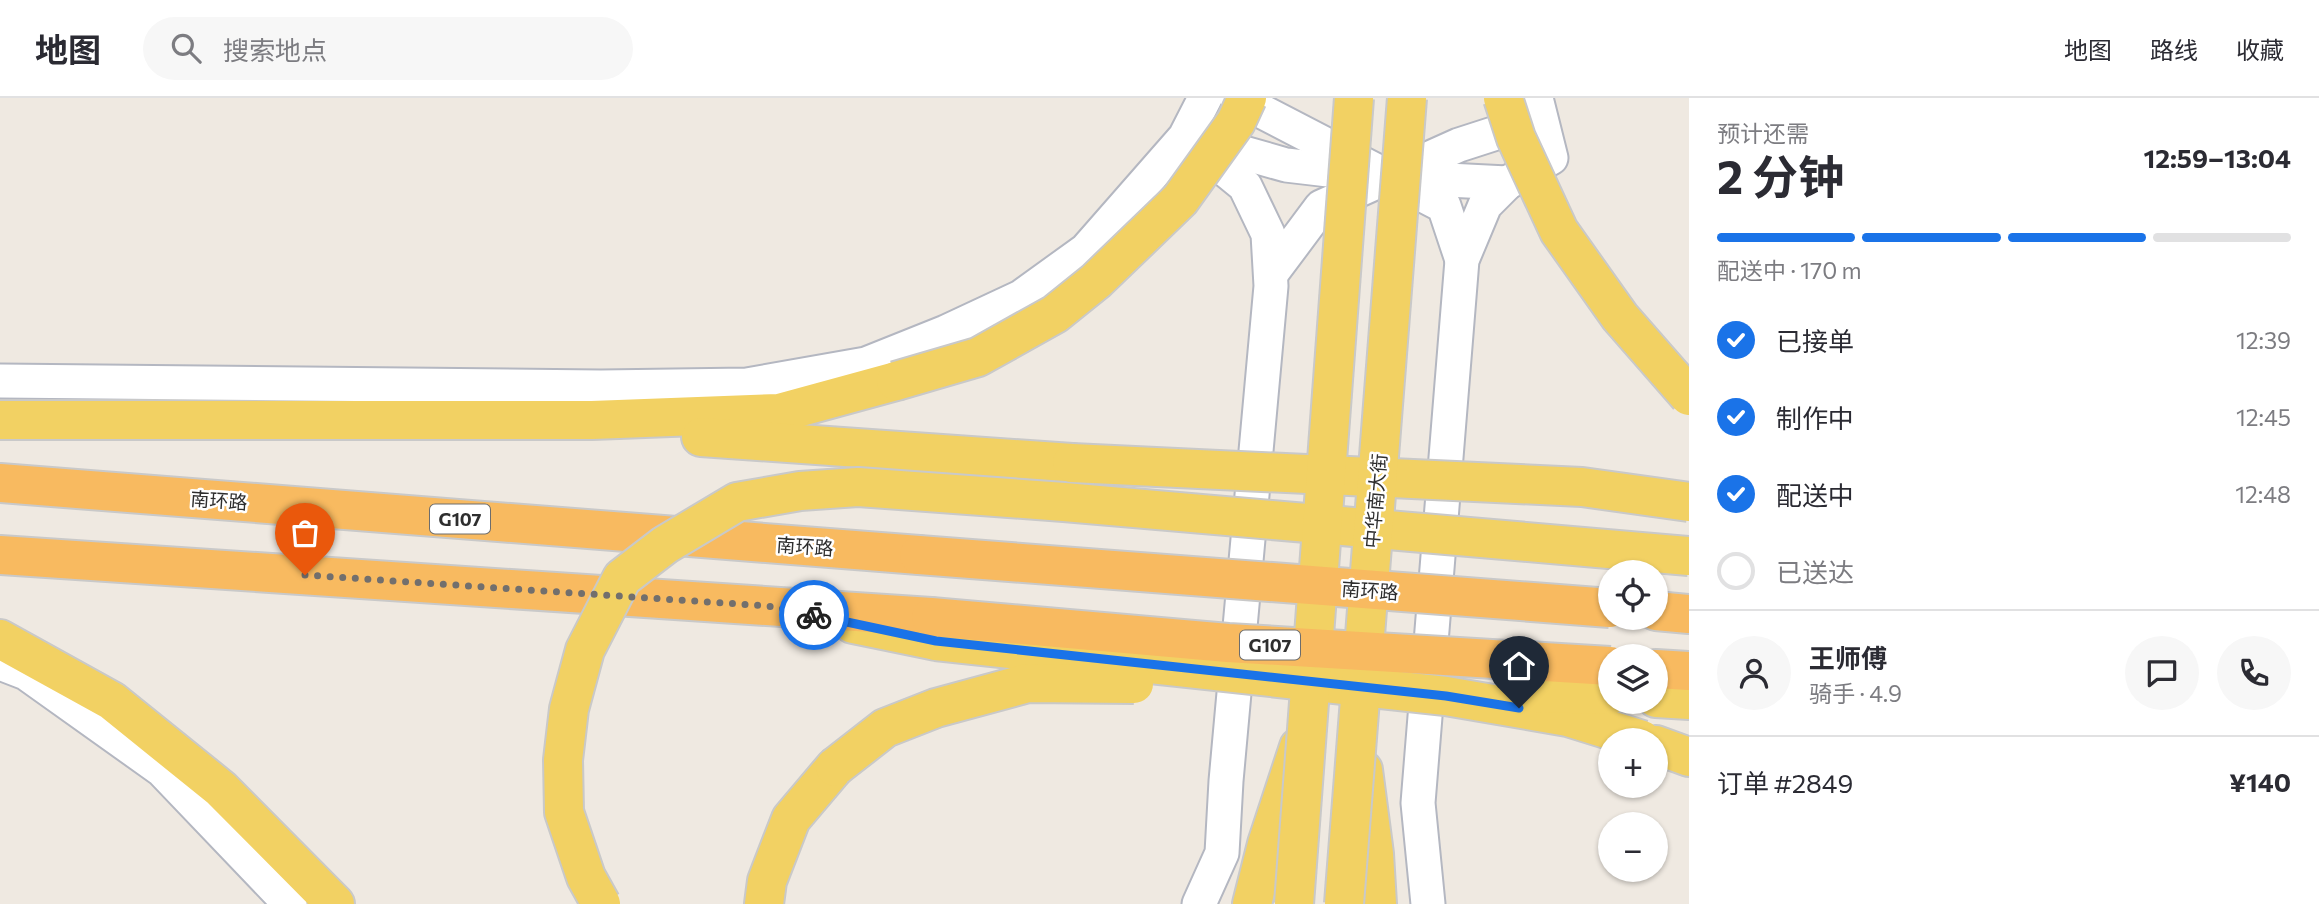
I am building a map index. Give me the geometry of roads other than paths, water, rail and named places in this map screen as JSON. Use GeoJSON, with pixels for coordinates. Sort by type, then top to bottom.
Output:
{"type":"FeatureCollection","features":[{"type":"Feature","properties":{"kind":"highway","name":"南环路"},"geometry":{"type":"LineString","coordinates":[[0,483],[1598,607]]}},
{"type":"Feature","properties":{"kind":"highway","name":"G107"},"geometry":{"type":"LineString","coordinates":[[0,555],[768,606],[933,629],[1598,665]]}},
{"type":"Feature","properties":{"kind":"highway"},"geometry":{"type":"LineString","coordinates":[[1668,612],[1689,614]]}},
{"type":"Feature","properties":{"kind":"highway"},"geometry":{"type":"LineString","coordinates":[[1668,670],[1689,671]]}},
{"type":"Feature","properties":{"kind":"main road"},"geometry":{"type":"LineString","coordinates":[[0,420],[592,420],[779,413],[978,357],[1055,314],[1086,290],[1180,200],[1236,122],[1247,98]]}},
{"type":"Feature","properties":{"kind":"main road"},"geometry":{"type":"LineString","coordinates":[[1294,904],[1354,98]]}},
{"type":"Feature","properties":{"kind":"main road","name":"中华南大街"},"geometry":{"type":"LineString","coordinates":[[1344,904],[1407,98]]}},
{"type":"Feature","properties":{"kind":"main road"},"geometry":{"type":"LineString","coordinates":[[1503,98],[1516,138],[1559,232],[1620,317],[1689,396]]}},
{"type":"Feature","properties":{"kind":"main road"},"geometry":{"type":"LineString","coordinates":[[462,420],[1072,463],[1582,487],[1689,502]]}},
{"type":"Feature","properties":{"kind":"main road"},"geometry":{"type":"LineString","coordinates":[[601,904],[586,877],[564,812],[563,760],[569,709],[585,650],[622,578],[665,545],[737,502],[800,491],[858,487],[1689,556]]}},
{"type":"Feature","properties":{"kind":"main road"},"geometry":{"type":"LineString","coordinates":[[933,629],[1294,679],[1415,692],[1568,717],[1603,728]]}},
{"type":"Feature","properties":{"kind":"main road"},"geometry":{"type":"LineString","coordinates":[[0,639],[112,701],[221,789],[335,904]]}},
{"type":"Feature","properties":{"kind":"main road"},"geometry":{"type":"LineString","coordinates":[[764,904],[767,881],[791,819],[835,767],[885,728],[936,708],[1028,683],[1216,684],[1294,679]]}},
{"type":"Feature","properties":{"kind":"main road"},"geometry":{"type":"LineString","coordinates":[[1415,692],[1598,695]]}},
{"type":"Feature","properties":{"kind":"main road"},"geometry":{"type":"LineString","coordinates":[[1668,699],[1689,700]]}},
{"type":"Feature","properties":{"kind":"main road"},"geometry":{"type":"LineString","coordinates":[[1252,904],[1267,844],[1309,719]]}},
{"type":"Feature","properties":{"kind":"main road"},"geometry":{"type":"LineString","coordinates":[[1357,726],[1374,854],[1377,904]]}},
{"type":"Feature","properties":{"kind":"main road"},"geometry":{"type":"LineString","coordinates":[[1668,749],[1689,757]]}},
{"type":"Feature","properties":{"kind":"street"},"geometry":{"type":"LineString","coordinates":[[0,381],[587,387],[747,385],[866,364],[946,332],[1021,297],[1086,250],[1185,137],[1205,98]]}},
{"type":"Feature","properties":{"kind":"street"},"geometry":{"type":"LineString","coordinates":[[1236,98],[1444,206],[1462,260]]}},
{"type":"Feature","properties":{"kind":"street"},"geometry":{"type":"LineString","coordinates":[[1428,904],[1418,803],[1462,260],[1485,205],[1507,183],[1551,158],[1536,98]]}},
{"type":"Feature","properties":{"kind":"street"},"geometry":{"type":"LineString","coordinates":[[1271,274],[1321,207],[1459,145],[1524,124],[1545,131]]}},
{"type":"Feature","properties":{"kind":"street"},"geometry":{"type":"LineString","coordinates":[[1185,137],[1286,165],[1388,177],[1507,183]]}},
{"type":"Feature","properties":{"kind":"street"},"geometry":{"type":"LineString","coordinates":[[1185,137],[1245,186],[1268,234],[1271,274],[1226,780],[1222,853],[1199,904]]}},
{"type":"Feature","properties":{"kind":"street"},"geometry":{"type":"LineString","coordinates":[[0,663],[26,673],[162,770],[290,904]]}}]}
